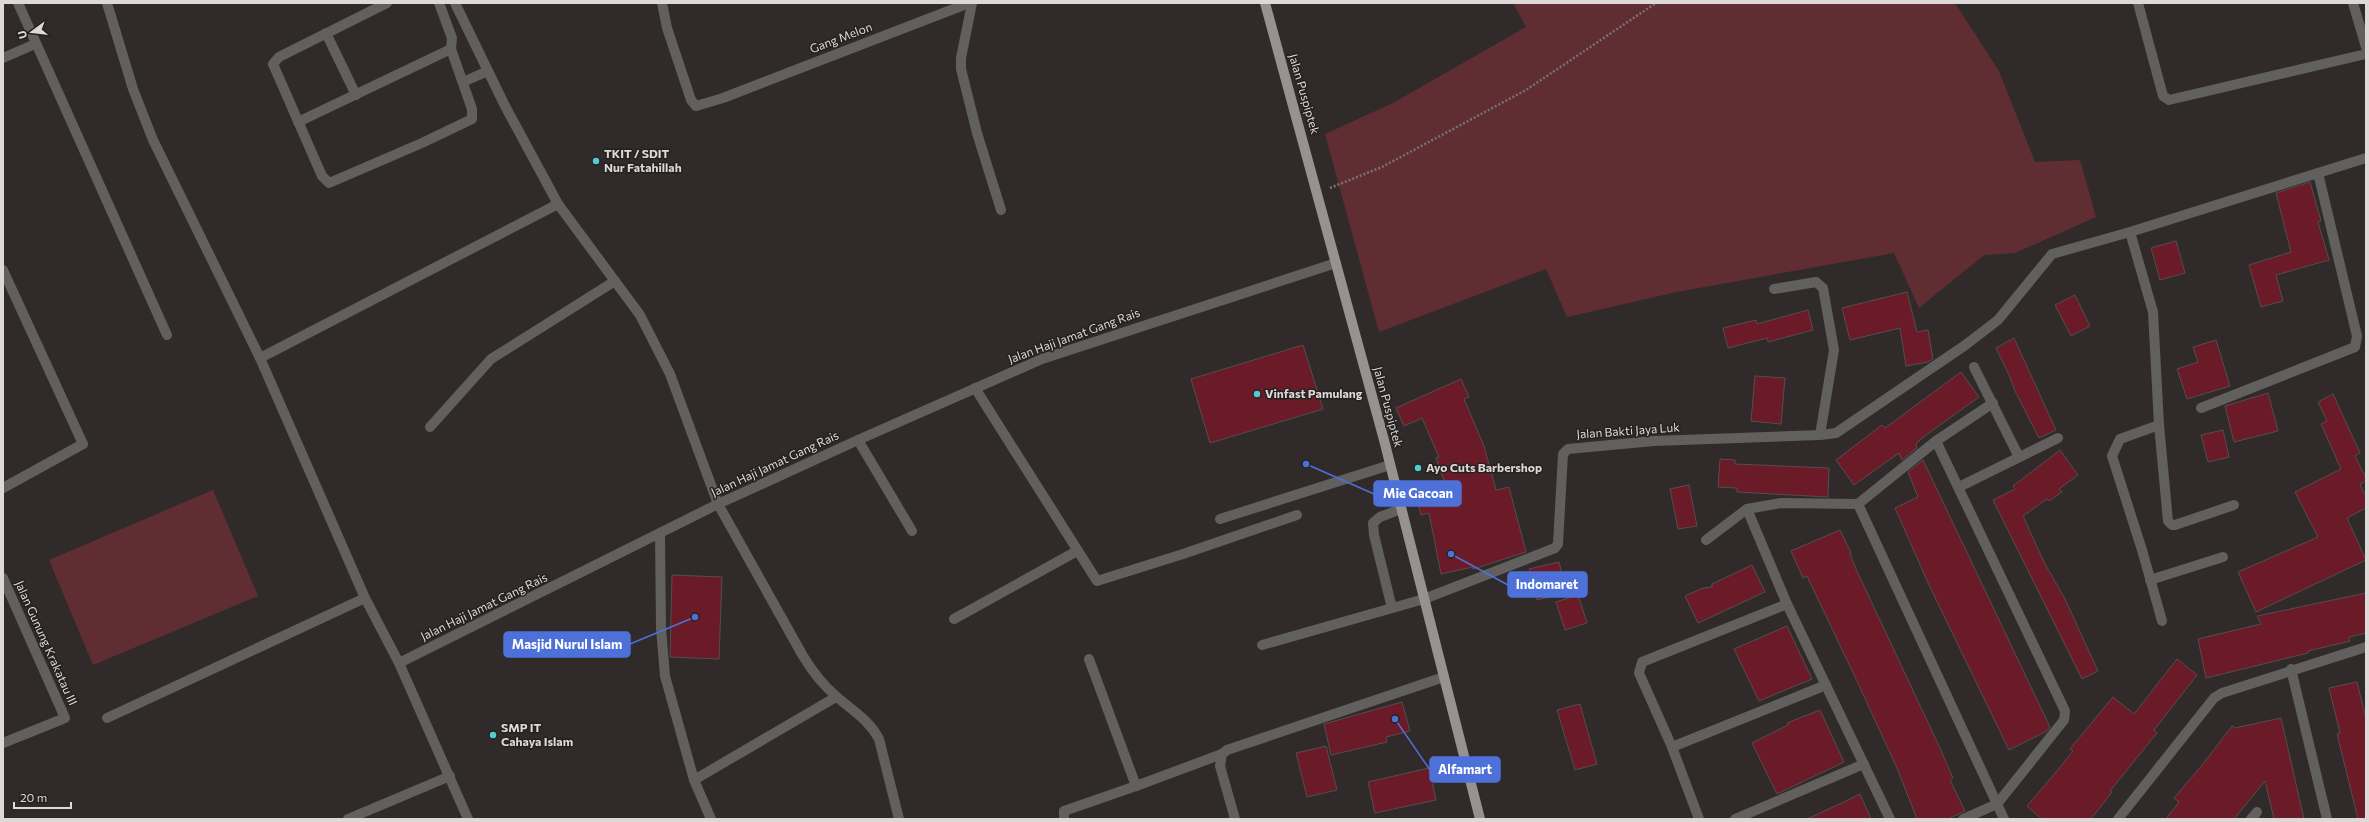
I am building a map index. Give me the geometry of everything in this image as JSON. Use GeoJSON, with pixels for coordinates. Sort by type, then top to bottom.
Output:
{"type":"FeatureCollection","features":[{"type":"Feature","properties":{"kind":"main road","name":"Jalan Puspiptek"},"geometry":{"type":"LineString","coordinates":[[1265,3],[1390,464],[1480,819]]}},
{"type":"Feature","properties":{"kind":"street"},"geometry":{"type":"LineString","coordinates":[[18,3],[35,44],[167,335]]}},
{"type":"Feature","properties":{"kind":"street"},"geometry":{"type":"LineString","coordinates":[[107,3],[128,75],[150,134],[260,358],[365,598],[399,663],[468,819]]}},
{"type":"Feature","properties":{"kind":"street"},"geometry":{"type":"LineString","coordinates":[[387,3],[279,57],[273,64],[322,176],[326,181],[332,183],[472,119],[474,115],[451,49],[452,38],[439,3]]}},
{"type":"Feature","properties":{"kind":"street"},"geometry":{"type":"LineString","coordinates":[[455,3],[488,71],[558,204],[640,315],[670,374],[718,504],[809,666],[836,696],[873,728],[879,739],[898,819]]}},
{"type":"Feature","properties":{"kind":"street","name":"Gang Melon"},"geometry":{"type":"LineString","coordinates":[[662,3],[667,28],[693,104],[700,105],[723,98],[970,3]]}},
{"type":"Feature","properties":{"kind":"street"},"geometry":{"type":"LineString","coordinates":[[970,3],[960,58],[961,69],[977,134],[1001,210]]}},
{"type":"Feature","properties":{"kind":"street"},"geometry":{"type":"LineString","coordinates":[[2138,3],[2163,96],[2169,100],[2366,54]]}},
{"type":"Feature","properties":{"kind":"street"},"geometry":{"type":"LineString","coordinates":[[2353,3],[2366,47]]}},
{"type":"Feature","properties":{"kind":"street"},"geometry":{"type":"LineString","coordinates":[[326,33],[356,94]]}},
{"type":"Feature","properties":{"kind":"street"},"geometry":{"type":"LineString","coordinates":[[3,58],[35,44]]}},
{"type":"Feature","properties":{"kind":"street"},"geometry":{"type":"LineString","coordinates":[[298,122],[451,49]]}},
{"type":"Feature","properties":{"kind":"street"},"geometry":{"type":"LineString","coordinates":[[463,82],[488,71]]}},
{"type":"Feature","properties":{"kind":"street"},"geometry":{"type":"LineString","coordinates":[[1774,289],[1816,282],[1823,288],[1834,350],[1820,435],[1830,435],[1842,430],[1998,320],[2052,254],[2130,232],[2366,158]]}},
{"type":"Feature","properties":{"kind":"street"},"geometry":{"type":"LineString","coordinates":[[2201,408],[2355,347],[2357,336],[2318,173]]}},
{"type":"Feature","properties":{"kind":"street"},"geometry":{"type":"LineString","coordinates":[[260,358],[558,204]]}},
{"type":"Feature","properties":{"kind":"street"},"geometry":{"type":"LineString","coordinates":[[2130,232],[2153,312],[2159,425],[2170,523],[2175,525],[2234,505]]}},
{"type":"Feature","properties":{"kind":"street","name":"Jalan Haji Jamat Gang Rais"},"geometry":{"type":"LineString","coordinates":[[399,663],[718,504],[975,388],[1070,350],[1336,263]]}},
{"type":"Feature","properties":{"kind":"street"},"geometry":{"type":"LineString","coordinates":[[3,270],[84,444],[3,488]]}},
{"type":"Feature","properties":{"kind":"street"},"geometry":{"type":"LineString","coordinates":[[430,427],[491,359],[615,281]]}},
{"type":"Feature","properties":{"kind":"street"},"geometry":{"type":"LineString","coordinates":[[1974,367],[2019,457]]}},
{"type":"Feature","properties":{"kind":"street"},"geometry":{"type":"LineString","coordinates":[[975,388],[1095,580],[1100,581],[1297,515]]}},
{"type":"Feature","properties":{"kind":"street"},"geometry":{"type":"LineString","coordinates":[[1706,540],[1747,509],[1781,502],[1858,504],[1936,441],[1993,403]]}},
{"type":"Feature","properties":{"kind":"street"},"geometry":{"type":"LineString","coordinates":[[2159,425],[2120,439],[2112,456],[2162,622]]}},
{"type":"Feature","properties":{"kind":"street","name":"Jalan Bakti Jaya Luk"},"geometry":{"type":"LineString","coordinates":[[1424,599],[1557,547],[1563,454],[1568,449],[1654,441],[1820,435]]}},
{"type":"Feature","properties":{"kind":"street"},"geometry":{"type":"LineString","coordinates":[[1959,487],[2058,438]]}},
{"type":"Feature","properties":{"kind":"street"},"geometry":{"type":"LineString","coordinates":[[858,440],[912,531]]}},
{"type":"Feature","properties":{"kind":"street"},"geometry":{"type":"LineString","coordinates":[[1936,441],[2065,712],[2064,720],[1997,804],[1963,819]]}},
{"type":"Feature","properties":{"kind":"street"},"geometry":{"type":"LineString","coordinates":[[1220,519],[1390,464]]}},
{"type":"Feature","properties":{"kind":"street"},"geometry":{"type":"LineString","coordinates":[[1858,504],[2004,819]]}},
{"type":"Feature","properties":{"kind":"street"},"geometry":{"type":"LineString","coordinates":[[1747,509],[1787,604],[1890,819]]}},
{"type":"Feature","properties":{"kind":"street"},"geometry":{"type":"LineString","coordinates":[[1392,608],[1374,535],[1373,523],[1380,517],[1401,510]]}},
{"type":"Feature","properties":{"kind":"street"},"geometry":{"type":"LineString","coordinates":[[660,534],[664,665],[694,780],[710,819]]}},
{"type":"Feature","properties":{"kind":"street"},"geometry":{"type":"LineString","coordinates":[[954,619],[1077,551]]}},
{"type":"Feature","properties":{"kind":"street"},"geometry":{"type":"LineString","coordinates":[[2150,580],[2223,557]]}},
{"type":"Feature","properties":{"kind":"street","name":"Jalan Gunung Krakatau III"},"geometry":{"type":"LineString","coordinates":[[3,578],[65,718],[3,743]]}},
{"type":"Feature","properties":{"kind":"street"},"geometry":{"type":"LineString","coordinates":[[107,718],[365,598]]}},
{"type":"Feature","properties":{"kind":"street"},"geometry":{"type":"LineString","coordinates":[[1262,646],[1424,599]]}},
{"type":"Feature","properties":{"kind":"street"},"geometry":{"type":"LineString","coordinates":[[1699,819],[1672,747],[1638,673],[1642,662],[1787,604]]}},
{"type":"Feature","properties":{"kind":"street"},"geometry":{"type":"LineString","coordinates":[[2118,819],[2214,698],[2222,693],[2291,669],[2366,647]]}},
{"type":"Feature","properties":{"kind":"street"},"geometry":{"type":"LineString","coordinates":[[1089,659],[1136,786]]}},
{"type":"Feature","properties":{"kind":"street"},"geometry":{"type":"LineString","coordinates":[[2291,669],[2327,819]]}},
{"type":"Feature","properties":{"kind":"street"},"geometry":{"type":"LineString","coordinates":[[1064,819],[1064,811],[1222,754],[1240,745],[1444,677]]}},
{"type":"Feature","properties":{"kind":"street"},"geometry":{"type":"LineString","coordinates":[[1672,747],[1826,685]]}},
{"type":"Feature","properties":{"kind":"street"},"geometry":{"type":"LineString","coordinates":[[694,780],[836,696]]}},
{"type":"Feature","properties":{"kind":"street"},"geometry":{"type":"LineString","coordinates":[[1222,754],[1220,766],[1235,819]]}},
{"type":"Feature","properties":{"kind":"street"},"geometry":{"type":"LineString","coordinates":[[1735,819],[1864,764]]}},
{"type":"Feature","properties":{"kind":"street"},"geometry":{"type":"LineString","coordinates":[[348,819],[450,776]]}},
{"type":"Feature","properties":{"kind":"path"},"geometry":{"type":"LineString","coordinates":[[1338,185],[1382,167],[1526,90],[1656,3]]}},
{"type":"Feature","properties":{"kind":"shaded area"},"geometry":{"type":"Polygon","coordinates":[[[1513,3],[1955,3],[1999,71],[2035,162],[2080,160],[2096,217],[2015,253],[1984,255],[1919,308],[1894,253],[1677,292],[1567,317],[1546,269],[1379,332],[1325,134],[1393,103],[1526,27],[1513,3]]]}},
{"type":"Feature","properties":{"kind":"shaded area"},"geometry":{"type":"Polygon","coordinates":[[[213,490],[258,596],[93,665],[49,560],[213,490]]]}},
{"type":"Feature","properties":{"kind":"building"},"geometry":{"type":"Polygon","coordinates":[[[2310,182],[2321,221],[2318,222],[2329,260],[2276,275],[2283,301],[2261,307],[2249,265],[2291,252],[2276,193],[2310,182]]]}},
{"type":"Feature","properties":{"kind":"building"},"geometry":{"type":"Polygon","coordinates":[[[2176,241],[2185,273],[2160,280],[2151,248],[2176,241]]]}},
{"type":"Feature","properties":{"kind":"building"},"geometry":{"type":"Polygon","coordinates":[[[1907,292],[1917,332],[1928,330],[1933,359],[1928,362],[1906,366],[1900,328],[1850,340],[1842,308],[1907,292]]]}},
{"type":"Feature","properties":{"kind":"building"},"geometry":{"type":"Polygon","coordinates":[[[2075,295],[2090,326],[2071,336],[2055,305],[2075,295]]]}},
{"type":"Feature","properties":{"kind":"building"},"geometry":{"type":"Polygon","coordinates":[[[1808,310],[1813,330],[1768,342],[1767,338],[1728,348],[1723,328],[1756,320],[1757,324],[1808,310]]]}},
{"type":"Feature","properties":{"kind":"building"},"geometry":{"type":"Polygon","coordinates":[[[2014,338],[2056,430],[2039,438],[2015,391],[1996,348],[2014,338]]]}},
{"type":"Feature","properties":{"kind":"building"},"geometry":{"type":"Polygon","coordinates":[[[2216,340],[2230,386],[2187,399],[2177,369],[2198,362],[2193,347],[2216,340]]]}},
{"type":"Feature","properties":{"kind":"building","name":"Vinfast Pamulang"},"geometry":{"type":"Polygon","coordinates":[[[1303,345],[1323,409],[1210,443],[1191,379],[1303,345]]]}},
{"type":"Feature","properties":{"kind":"building"},"geometry":{"type":"Polygon","coordinates":[[[1961,372],[1979,397],[1922,438],[1916,444],[1917,448],[1902,460],[1899,453],[1854,485],[1836,460],[1882,425],[1885,428],[1961,372]]]}},
{"type":"Feature","properties":{"kind":"building"},"geometry":{"type":"Polygon","coordinates":[[[1755,376],[1785,378],[1781,424],[1751,421],[1755,376]]]}},
{"type":"Feature","properties":{"kind":"building"},"geometry":{"type":"Polygon","coordinates":[[[1461,379],[1469,397],[1464,399],[1484,446],[1496,490],[1509,487],[1526,552],[1473,569],[1473,567],[1441,574],[1429,513],[1421,515],[1415,491],[1445,483],[1436,458],[1439,457],[1422,418],[1404,426],[1396,408],[1461,379]]]}},
{"type":"Feature","properties":{"kind":"building"},"geometry":{"type":"Polygon","coordinates":[[[2268,393],[2278,431],[2234,442],[2225,406],[2268,393]]]}},
{"type":"Feature","properties":{"kind":"building"},"geometry":{"type":"Polygon","coordinates":[[[2333,394],[2360,453],[2355,456],[2366,478],[2366,481],[2360,484],[2366,497],[2366,508],[2347,518],[2366,560],[2256,612],[2238,572],[2318,537],[2295,492],[2341,469],[2321,424],[2327,421],[2318,402],[2333,394]]]}},
{"type":"Feature","properties":{"kind":"building"},"geometry":{"type":"Polygon","coordinates":[[[2223,430],[2229,457],[2208,462],[2201,435],[2223,430]]]}},
{"type":"Feature","properties":{"kind":"building"},"geometry":{"type":"Polygon","coordinates":[[[2060,450],[2078,475],[2059,489],[2062,492],[2049,501],[2047,499],[2023,516],[2044,562],[2065,599],[2098,671],[2082,679],[1993,500],[2015,489],[2013,486],[2060,450]]]}},
{"type":"Feature","properties":{"kind":"building"},"geometry":{"type":"Polygon","coordinates":[[[1720,459],[1735,460],[1735,464],[1829,468],[1828,497],[1737,492],[1737,488],[1718,487],[1720,459]]]}},
{"type":"Feature","properties":{"kind":"building"},"geometry":{"type":"Polygon","coordinates":[[[1923,460],[2050,727],[2047,731],[2009,750],[1929,585],[1895,508],[1918,497],[1908,472],[1923,460]]]}},
{"type":"Feature","properties":{"kind":"building"},"geometry":{"type":"Polygon","coordinates":[[[1689,485],[1697,526],[1678,529],[1670,489],[1689,485]]]}},
{"type":"Feature","properties":{"kind":"building"},"geometry":{"type":"Polygon","coordinates":[[[1840,530],[1851,553],[1850,554],[1856,569],[1953,778],[1950,780],[1965,811],[1948,819],[1917,819],[1897,768],[1856,679],[1807,576],[1803,578],[1791,551],[1840,530]]]}},
{"type":"Feature","properties":{"kind":"building"},"geometry":{"type":"Polygon","coordinates":[[[1559,562],[1567,593],[1537,600],[1529,569],[1559,562]]]}},
{"type":"Feature","properties":{"kind":"building"},"geometry":{"type":"Polygon","coordinates":[[[1752,565],[1765,592],[1698,623],[1685,596],[1703,588],[1712,587],[1712,584],[1752,565]]]}},
{"type":"Feature","properties":{"kind":"building"},"geometry":{"type":"Polygon","coordinates":[[[672,575],[722,577],[719,659],[670,657],[672,575]]]}},
{"type":"Feature","properties":{"kind":"building"},"geometry":{"type":"Polygon","coordinates":[[[2366,593],[2366,633],[2349,637],[2350,641],[2308,651],[2308,653],[2206,678],[2198,639],[2261,624],[2257,616],[2366,593]]]}},
{"type":"Feature","properties":{"kind":"building"},"geometry":{"type":"Polygon","coordinates":[[[1578,595],[1587,623],[1565,630],[1556,602],[1578,595]]]}},
{"type":"Feature","properties":{"kind":"building"},"geometry":{"type":"Polygon","coordinates":[[[1787,626],[1812,679],[1759,701],[1734,649],[1787,626]]]}},
{"type":"Feature","properties":{"kind":"building"},"geometry":{"type":"Polygon","coordinates":[[[2177,659],[2197,675],[2154,730],[2157,733],[2110,791],[2112,792],[2091,819],[2042,819],[2027,806],[2073,751],[2070,749],[2113,697],[2134,714],[2177,659]]]}},
{"type":"Feature","properties":{"kind":"building"},"geometry":{"type":"Polygon","coordinates":[[[2357,682],[2366,719],[2366,819],[2358,819],[2337,734],[2340,733],[2329,688],[2357,682]]]}},
{"type":"Feature","properties":{"kind":"building"},"geometry":{"type":"Polygon","coordinates":[[[1402,702],[1410,731],[1386,737],[1387,742],[1331,755],[1324,724],[1402,702]]]}},
{"type":"Feature","properties":{"kind":"building"},"geometry":{"type":"Polygon","coordinates":[[[1580,704],[1597,764],[1575,770],[1557,710],[1580,704]]]}},
{"type":"Feature","properties":{"kind":"building"},"geometry":{"type":"Polygon","coordinates":[[[1820,710],[1844,762],[1777,794],[1752,743],[1788,725],[1787,723],[1820,710]]]}},
{"type":"Feature","properties":{"kind":"building"},"geometry":{"type":"Polygon","coordinates":[[[2281,718],[2304,819],[2274,819],[2265,781],[2234,819],[2166,819],[2179,802],[2174,798],[2203,764],[2232,726],[2235,728],[2281,718]]]}},
{"type":"Feature","properties":{"kind":"building"},"geometry":{"type":"Polygon","coordinates":[[[1326,746],[1337,790],[1307,797],[1296,753],[1326,746]]]}},
{"type":"Feature","properties":{"kind":"building"},"geometry":{"type":"Polygon","coordinates":[[[1429,768],[1436,800],[1375,813],[1368,782],[1429,768]]]}},
{"type":"Feature","properties":{"kind":"building"},"geometry":{"type":"Polygon","coordinates":[[[1860,794],[1871,819],[1807,819],[1846,801],[1860,794]]]}},
{"type":"Feature","properties":{"kind":"place","name":"TKIT / SDIT Nur Fatahillah"},"geometry":{"type":"Point","coordinates":[596,161]}},
{"type":"Feature","properties":{"kind":"place","name":"Vinfast Pamulang"},"geometry":{"type":"Point","coordinates":[1257,394]}},
{"type":"Feature","properties":{"kind":"place","name":"Mie Gacoan"},"geometry":{"type":"Point","coordinates":[1306,464]}},
{"type":"Feature","properties":{"kind":"place","name":"Ayo Cuts Barbershop"},"geometry":{"type":"Point","coordinates":[1418,468]}},
{"type":"Feature","properties":{"kind":"place","name":"Indomaret"},"geometry":{"type":"Point","coordinates":[1451,554]}},
{"type":"Feature","properties":{"kind":"place","name":"Masjid Nurul Islam"},"geometry":{"type":"Point","coordinates":[695,617]}},
{"type":"Feature","properties":{"kind":"place","name":"Alfamart"},"geometry":{"type":"Point","coordinates":[1395,719]}},
{"type":"Feature","properties":{"kind":"place","name":"SMP IT Cahaya Islam"},"geometry":{"type":"Point","coordinates":[493,735]}}]}
